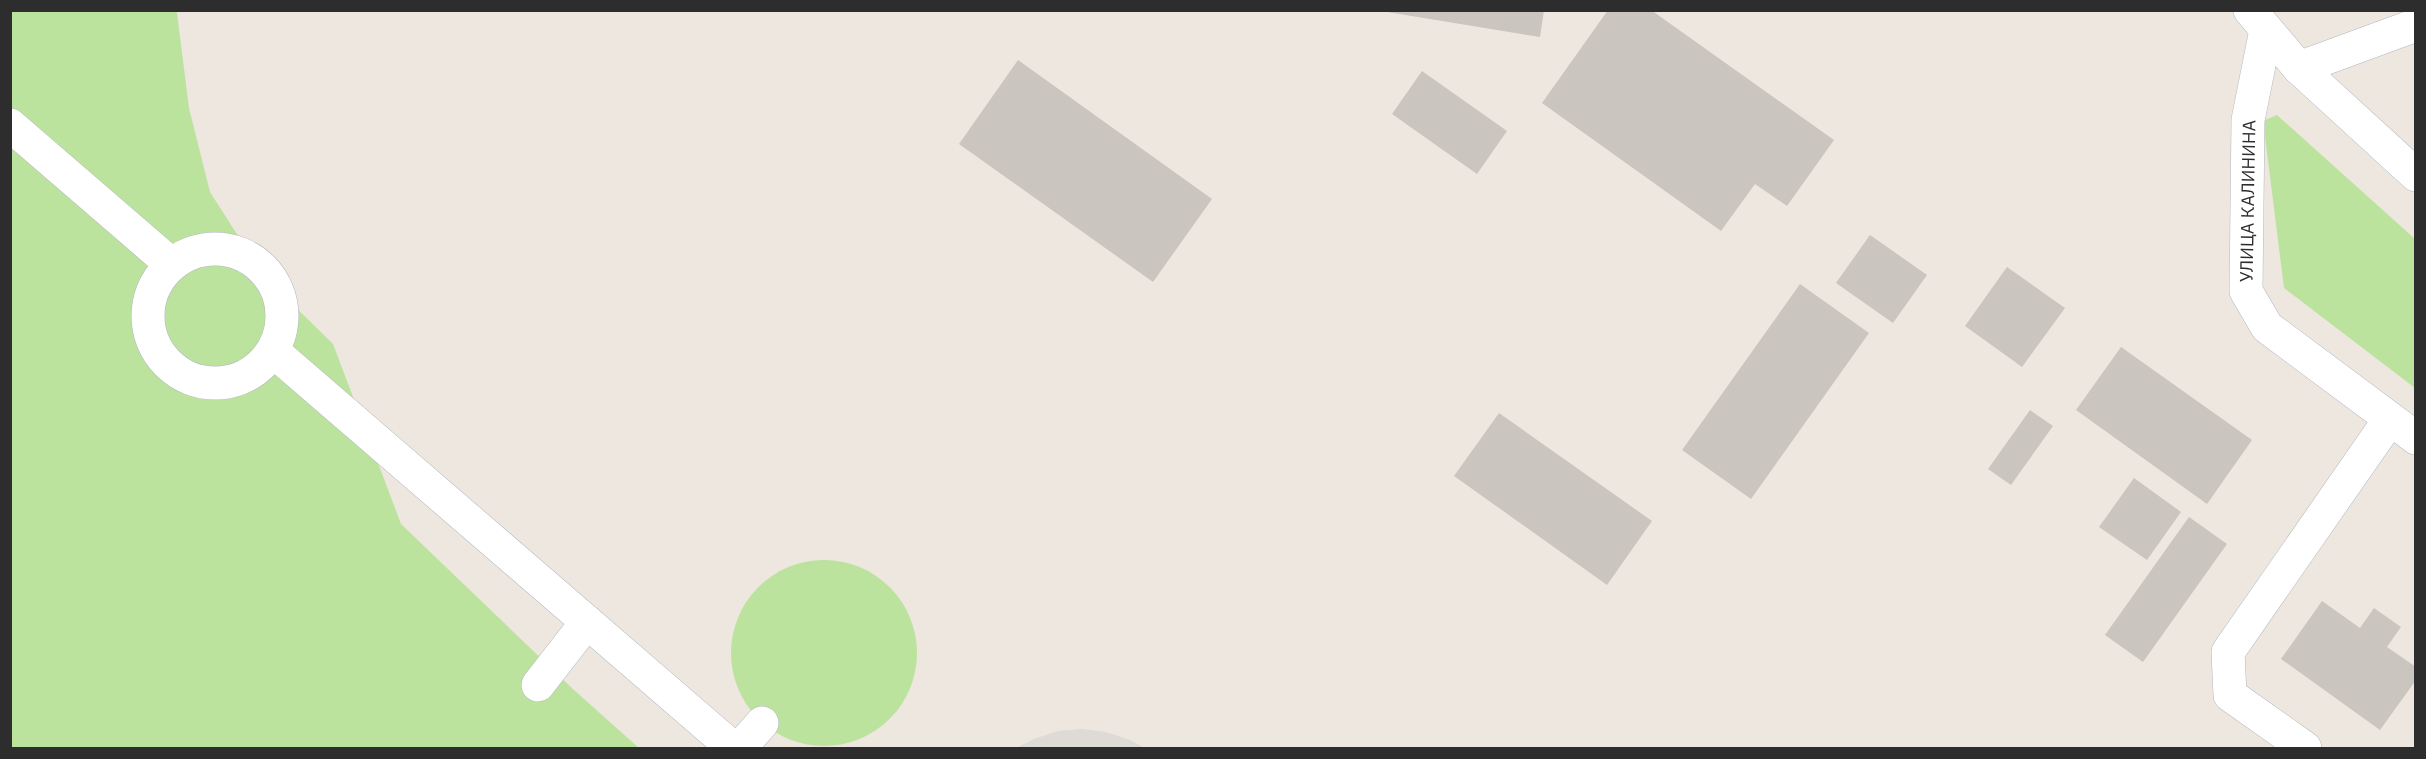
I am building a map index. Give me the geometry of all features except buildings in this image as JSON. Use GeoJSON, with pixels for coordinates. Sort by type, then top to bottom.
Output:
{"type":"FeatureCollection","features":[{"type":"Feature","properties":{"kind":"street","name":"УЛИЦА КАЛИНИНА"},"geometry":{"type":"LineString","coordinates":[[2258,20],[2299,68],[2415,175]]}},
{"type":"Feature","properties":{"kind":"street","name":"УЛИЦА КАЛИНИНА"},"geometry":{"type":"LineString","coordinates":[[2258,20],[2248,120],[2246,291],[2267,327],[2415,438]]}},
{"type":"Feature","properties":{"kind":"street"},"geometry":{"type":"LineString","coordinates":[[2299,68],[2415,25]]}},
{"type":"Feature","properties":{"kind":"street"},"geometry":{"type":"LineString","coordinates":[[10,125],[171,264]]}},
{"type":"Feature","properties":{"kind":"street"},"geometry":{"type":"LineString","coordinates":[[218,248],[243,254],[264,269],[277,289],[283,321],[273,351],[249,375],[217,384],[184,377],[159,355],[147,324],[151,291],[171,264],[193,251],[218,248]]}},
{"type":"Feature","properties":{"kind":"street"},"geometry":{"type":"LineString","coordinates":[[273,351],[733,748]]}},
{"type":"Feature","properties":{"kind":"street"},"geometry":{"type":"LineString","coordinates":[[2305,748],[2230,695],[2228,652],[2390,419]]}},
{"type":"Feature","properties":{"kind":"street"},"geometry":{"type":"LineString","coordinates":[[538,685],[587,622]]}},
{"type":"Feature","properties":{"kind":"street"},"geometry":{"type":"LineString","coordinates":[[740,748],[762,723]]}},
{"type":"Feature","properties":{"kind":"green space"},"geometry":{"type":"Polygon","coordinates":[[[175,10],[189,108],[210,192],[256,264],[264,269],[277,289],[333,344],[401,524],[574,690],[639,748],[11,748],[10,11],[175,10]]]}},
{"type":"Feature","properties":{"kind":"green space"},"geometry":{"type":"Polygon","coordinates":[[[2277,115],[2415,239],[2415,388],[2284,288],[2263,121],[2277,115]]]}},
{"type":"Feature","properties":{"kind":"green space"},"geometry":{"type":"Polygon","coordinates":[[[824,560],[842,561],[860,567],[876,575],[890,587],[902,601],[910,617],[916,635],[916,671],[910,689],[902,705],[890,719],[876,731],[860,739],[842,745],[824,746],[806,745],[788,739],[772,731],[758,719],[746,705],[738,689],[732,671],[731,653],[732,635],[738,617],[746,601],[758,587],[772,575],[788,567],[806,561],[824,560]]]}},
{"type":"Feature","properties":{"kind":"shaded area"},"geometry":{"type":"Polygon","coordinates":[[[1082,729],[1106,732],[1145,748],[1016,748],[1058,731],[1082,729]]]}}]}
